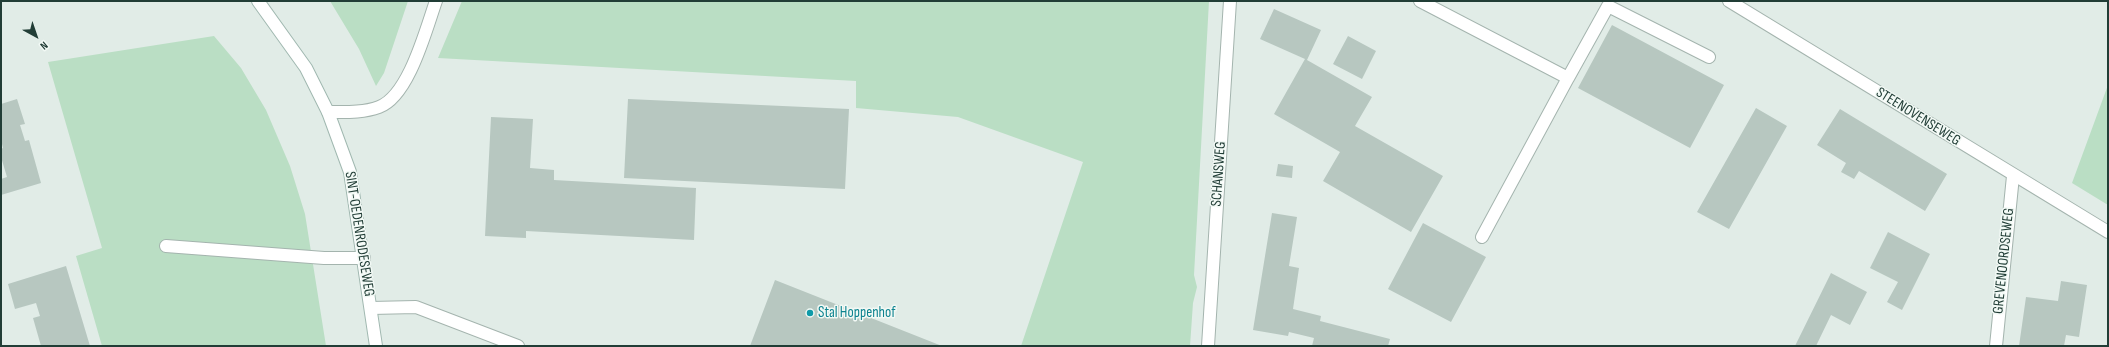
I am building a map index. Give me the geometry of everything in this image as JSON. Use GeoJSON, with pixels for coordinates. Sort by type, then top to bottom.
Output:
{"type":"FeatureCollection","features":[{"type":"Feature","properties":{"kind":"street","name":"SINT-OEDENRODESEWEG"},"geometry":{"type":"LineString","coordinates":[[258,1],[306,68],[328,112],[350,172],[376,346]]}},
{"type":"Feature","properties":{"kind":"street"},"geometry":{"type":"LineString","coordinates":[[328,112],[355,113],[380,107],[402,87],[415,60],[436,1]]}},
{"type":"Feature","properties":{"kind":"street","name":"SCHANSWEG"},"geometry":{"type":"LineString","coordinates":[[1208,346],[1230,1]]}},
{"type":"Feature","properties":{"kind":"street"},"geometry":{"type":"LineString","coordinates":[[1420,1],[1568,78]]}},
{"type":"Feature","properties":{"kind":"street","name":"STEENOVENSEWEG"},"geometry":{"type":"LineString","coordinates":[[1729,1],[2013,176],[2108,232]]}},
{"type":"Feature","properties":{"kind":"street"},"geometry":{"type":"LineString","coordinates":[[1482,237],[1608,6],[1709,58]]}},
{"type":"Feature","properties":{"kind":"street","name":"GREVENOORDSEWEG"},"geometry":{"type":"LineString","coordinates":[[1996,346],[2013,176]]}},
{"type":"Feature","properties":{"kind":"street"},"geometry":{"type":"LineString","coordinates":[[166,246],[324,258],[364,258]]}},
{"type":"Feature","properties":{"kind":"street"},"geometry":{"type":"LineString","coordinates":[[371,308],[416,307],[518,346]]}},
{"type":"Feature","properties":{"kind":"green space"},"geometry":{"type":"Polygon","coordinates":[[[330,1],[408,1],[384,73],[376,86],[359,49],[330,1]]]}},
{"type":"Feature","properties":{"kind":"green space"},"geometry":{"type":"Polygon","coordinates":[[[462,1],[1209,1],[1194,275],[1197,287],[1193,303],[1190,346],[1021,346],[1083,162],[958,117],[856,108],[856,81],[438,58],[462,1]]]}},
{"type":"Feature","properties":{"kind":"green space"},"geometry":{"type":"Polygon","coordinates":[[[214,36],[241,68],[266,110],[290,166],[305,214],[326,346],[102,346],[76,256],[102,248],[48,62],[214,36]]]}},
{"type":"Feature","properties":{"kind":"green space"},"geometry":{"type":"Polygon","coordinates":[[[2108,85],[2108,205],[2072,183],[2108,85]]]}},
{"type":"Feature","properties":{"kind":"building"},"geometry":{"type":"Polygon","coordinates":[[[1274,9],[1321,30],[1307,60],[1372,97],[1355,126],[1443,176],[1411,232],[1323,181],[1340,152],[1274,114],[1305,59],[1260,39],[1274,9]]]}},
{"type":"Feature","properties":{"kind":"building"},"geometry":{"type":"Polygon","coordinates":[[[1612,25],[1724,85],[1690,148],[1578,88],[1612,25]]]}},
{"type":"Feature","properties":{"kind":"building"},"geometry":{"type":"Polygon","coordinates":[[[1348,36],[1376,51],[1362,79],[1333,64],[1348,36]]]}},
{"type":"Feature","properties":{"kind":"building"},"geometry":{"type":"Polygon","coordinates":[[[17,99],[25,124],[20,125],[25,141],[29,140],[41,183],[1,195],[1,179],[7,177],[1,157],[1,149],[3,148],[1,140],[1,104],[17,99]]]}},
{"type":"Feature","properties":{"kind":"building"},"geometry":{"type":"Polygon","coordinates":[[[628,99],[849,109],[845,189],[624,178],[628,99]]]}},
{"type":"Feature","properties":{"kind":"building"},"geometry":{"type":"Polygon","coordinates":[[[1756,108],[1787,126],[1729,229],[1697,212],[1756,108]]]}},
{"type":"Feature","properties":{"kind":"building"},"geometry":{"type":"Polygon","coordinates":[[[1840,109],[1947,174],[1925,211],[1859,171],[1854,179],[1841,172],[1846,163],[1817,145],[1840,109]]]}},
{"type":"Feature","properties":{"kind":"building"},"geometry":{"type":"Polygon","coordinates":[[[491,117],[533,119],[530,168],[554,170],[554,180],[696,188],[694,240],[526,231],[526,238],[485,236],[491,117]]]}},
{"type":"Feature","properties":{"kind":"building"},"geometry":{"type":"Polygon","coordinates":[[[1278,164],[1293,166],[1292,178],[1276,176],[1278,164]]]}},
{"type":"Feature","properties":{"kind":"building"},"geometry":{"type":"Polygon","coordinates":[[[1272,213],[1297,217],[1289,266],[1299,268],[1293,309],[1321,316],[1320,321],[1390,339],[1388,346],[1312,346],[1314,338],[1289,332],[1288,336],[1253,330],[1272,213]]]}},
{"type":"Feature","properties":{"kind":"building"},"geometry":{"type":"Polygon","coordinates":[[[1423,223],[1486,257],[1451,322],[1388,289],[1423,223]]]}},
{"type":"Feature","properties":{"kind":"building"},"geometry":{"type":"Polygon","coordinates":[[[1888,232],[1930,254],[1902,310],[1887,302],[1898,282],[1870,268],[1888,232]]]}},
{"type":"Feature","properties":{"kind":"building"},"geometry":{"type":"Polygon","coordinates":[[[66,266],[90,346],[41,346],[33,318],[40,316],[36,303],[15,309],[8,284],[66,266]]]}},
{"type":"Feature","properties":{"kind":"building"},"geometry":{"type":"Polygon","coordinates":[[[1831,273],[1867,292],[1850,325],[1831,315],[1816,346],[1795,346],[1831,273]]]}},
{"type":"Feature","properties":{"kind":"building","name":"Stal Hoppenhof"},"geometry":{"type":"Polygon","coordinates":[[[775,280],[942,346],[750,346],[775,280]]]}},
{"type":"Feature","properties":{"kind":"building"},"geometry":{"type":"Polygon","coordinates":[[[2061,281],[2087,285],[2079,337],[2066,335],[2064,346],[2019,346],[2026,297],[2058,301],[2061,281]]]}},
{"type":"Feature","properties":{"kind":"place","name":"Stal Hoppenhof"},"geometry":{"type":"Point","coordinates":[810,313]}}]}
